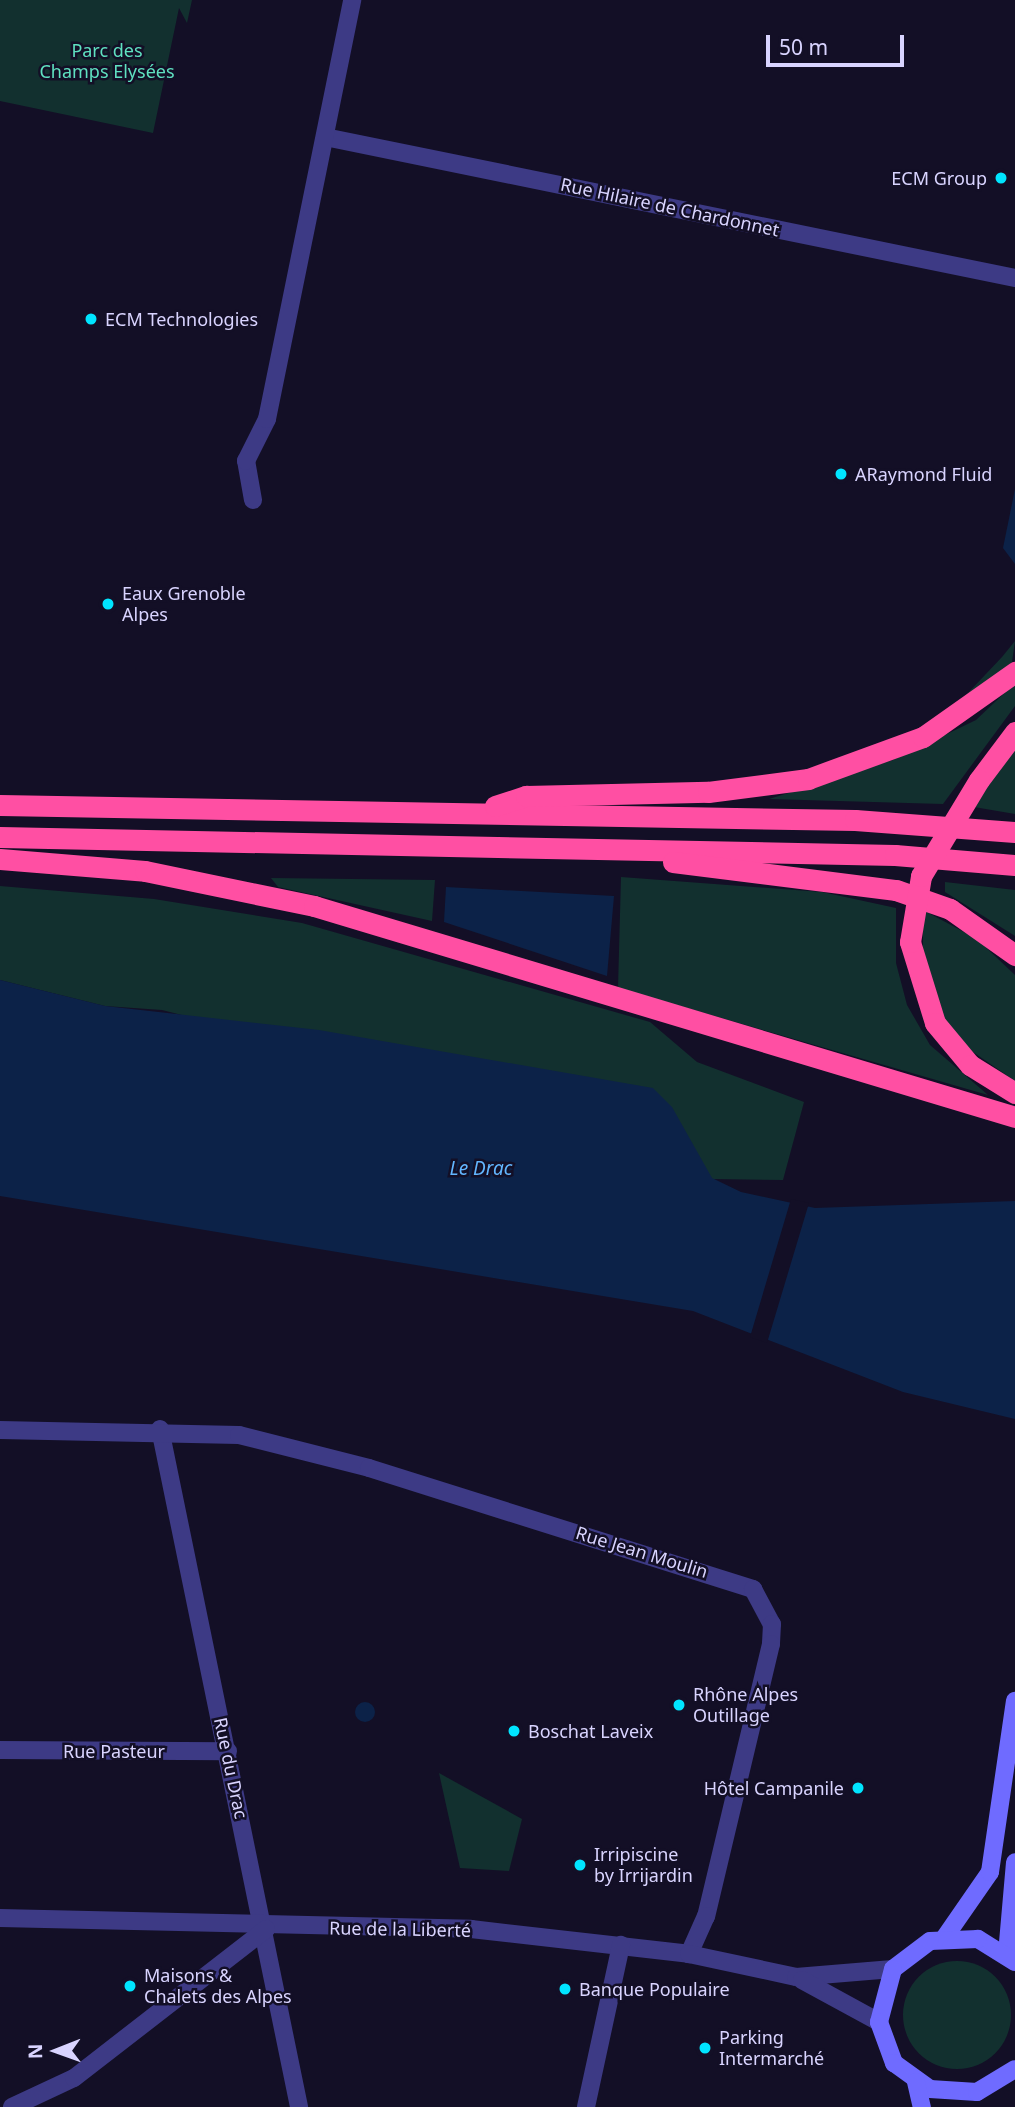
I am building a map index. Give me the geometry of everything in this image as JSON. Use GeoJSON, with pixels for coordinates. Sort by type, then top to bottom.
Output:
{"type":"FeatureCollection","features":[{"type":"Feature","properties":{"kind":"highway"},"geometry":{"type":"LineString","coordinates":[[476,811],[526,796],[731,791],[808,779],[923,737],[1015,673]]}},
{"type":"Feature","properties":{"kind":"highway"},"geometry":{"type":"LineString","coordinates":[[1015,733],[979,780],[921,876],[911,942],[935,1024],[970,1065],[1015,1093]]}},
{"type":"Feature","properties":{"kind":"highway"},"geometry":{"type":"LineString","coordinates":[[0,805],[476,811],[855,820],[1015,832]]}},
{"type":"Feature","properties":{"kind":"highway"},"geometry":{"type":"LineString","coordinates":[[0,837],[895,855],[1015,865]]}},
{"type":"Feature","properties":{"kind":"highway"},"geometry":{"type":"LineString","coordinates":[[560,849],[896,890],[966,918],[1015,955]]}},
{"type":"Feature","properties":{"kind":"highway"},"geometry":{"type":"LineString","coordinates":[[0,859],[145,871],[314,906],[1015,1117]]}},
{"type":"Feature","properties":{"kind":"main road"},"geometry":{"type":"LineString","coordinates":[[945,1937],[989,1872],[1015,1701]]}},
{"type":"Feature","properties":{"kind":"main road"},"geometry":{"type":"LineString","coordinates":[[977,2092],[945,2093],[916,2082],[887,2050],[879,2022],[893,1969],[916,1948],[945,1937],[978,1939],[1011,1958],[1015,1862]]}},
{"type":"Feature","properties":{"kind":"main road"},"geometry":{"type":"LineString","coordinates":[[966,2107],[977,2092],[1015,2069]]}},
{"type":"Feature","properties":{"kind":"main road"},"geometry":{"type":"LineString","coordinates":[[916,2082],[922,2107]]}},
{"type":"Feature","properties":{"kind":"street"},"geometry":{"type":"LineString","coordinates":[[253,500],[246,461],[267,419],[352,0]]}},
{"type":"Feature","properties":{"kind":"street","name":"Rue Hilaire de Chardonnet"},"geometry":{"type":"LineString","coordinates":[[325,136],[1015,278]]}},
{"type":"Feature","properties":{"kind":"street","name":"Rue Jean Moulin"},"geometry":{"type":"LineString","coordinates":[[0,1430],[160,1429],[239,1435],[369,1468],[753,1590],[765,1603],[771,1644],[706,1916],[689,1954]]}},
{"type":"Feature","properties":{"kind":"street","name":"Rue du Drac"},"geometry":{"type":"LineString","coordinates":[[160,1429],[266,1929],[299,2107]]}},
{"type":"Feature","properties":{"kind":"street","name":"Rue Pasteur"},"geometry":{"type":"LineString","coordinates":[[0,1750],[228,1751]]}},
{"type":"Feature","properties":{"kind":"street","name":"Rue de la Liberté"},"geometry":{"type":"LineString","coordinates":[[0,1918],[177,1918],[266,1929],[471,1929],[621,1945],[689,1954],[796,1977],[879,2022]]}},
{"type":"Feature","properties":{"kind":"street"},"geometry":{"type":"LineString","coordinates":[[12,2107],[74,2078],[266,1929]]}},
{"type":"Feature","properties":{"kind":"street"},"geometry":{"type":"LineString","coordinates":[[586,2107],[621,1945]]}},
{"type":"Feature","properties":{"kind":"street","name":"Rue de la Liberté"},"geometry":{"type":"LineString","coordinates":[[796,1977],[893,1969]]}},
{"type":"Feature","properties":{"kind":"green space","name":"Parc des Champs Elysées"},"geometry":{"type":"Polygon","coordinates":[[[0,0],[192,0],[187,23],[179,8],[153,133],[0,101],[0,0]]]}},
{"type":"Feature","properties":{"kind":"green space"},"geometry":{"type":"Polygon","coordinates":[[[1015,641],[1012,662],[949,713],[1002,657],[1015,641]]]}},
{"type":"Feature","properties":{"kind":"green space"},"geometry":{"type":"Polygon","coordinates":[[[1015,683],[1015,706],[943,804],[769,799],[893,760],[976,720],[1015,683]]]}},
{"type":"Feature","properties":{"kind":"green space"},"geometry":{"type":"Polygon","coordinates":[[[1015,746],[1015,814],[974,807],[976,802],[1015,746]]]}},
{"type":"Feature","properties":{"kind":"green space"},"geometry":{"type":"Polygon","coordinates":[[[621,877],[822,892],[896,908],[896,963],[907,1005],[930,1045],[988,1095],[618,988],[621,877]]]}},
{"type":"Feature","properties":{"kind":"green space"},"geometry":{"type":"Polygon","coordinates":[[[271,878],[435,880],[432,921],[278,887],[271,878]]]}},
{"type":"Feature","properties":{"kind":"green space"},"geometry":{"type":"Polygon","coordinates":[[[945,882],[1015,890],[1015,936],[945,892],[945,882]]]}},
{"type":"Feature","properties":{"kind":"green space"},"geometry":{"type":"Polygon","coordinates":[[[0,886],[154,899],[302,923],[650,1022],[697,1062],[804,1102],[783,1180],[712,1179],[691,1144],[162,1010],[105,1006],[0,980],[0,886]]]}},
{"type":"Feature","properties":{"kind":"green space"},"geometry":{"type":"Polygon","coordinates":[[[923,910],[977,939],[1015,975],[1015,1081],[973,1052],[945,1022],[923,962],[923,910]]]}},
{"type":"Feature","properties":{"kind":"green space"},"geometry":{"type":"Polygon","coordinates":[[[439,1773],[522,1819],[509,1871],[460,1868],[439,1773]]]}},
{"type":"Feature","properties":{"kind":"green space"},"geometry":{"type":"Polygon","coordinates":[[[957,1961],[978,1965],[995,1977],[1007,1994],[1011,2015],[1007,2036],[995,2053],[978,2065],[957,2069],[936,2065],[919,2053],[907,2036],[903,2015],[907,1994],[919,1977],[936,1965],[957,1961]]]}},
{"type":"Feature","properties":{"kind":"water"},"geometry":{"type":"Polygon","coordinates":[[[1015,489],[1015,564],[1003,548],[1015,489]]]}},
{"type":"Feature","properties":{"kind":"water"},"geometry":{"type":"Polygon","coordinates":[[[446,887],[614,896],[607,976],[444,922],[446,887]]]}},
{"type":"Feature","properties":{"kind":"water","name":"Le Drac"},"geometry":{"type":"Polygon","coordinates":[[[0,980],[105,1006],[319,1030],[653,1088],[672,1107],[712,1178],[741,1192],[815,1208],[1015,1201],[1015,1419],[903,1392],[693,1311],[0,1196],[0,980]]]}},
{"type":"Feature","properties":{"kind":"water"},"geometry":{"type":"Polygon","coordinates":[[[361,1702],[369,1702],[375,1712],[369,1722],[361,1722],[355,1716],[355,1708],[361,1702]]]}},
{"type":"Feature","properties":{"kind":"pier"},"geometry":{"type":"Polygon","coordinates":[[[791,1199],[809,1203],[767,1343],[750,1337],[791,1199]]]}},
{"type":"Feature","properties":{"kind":"place","name":"ECM Group"},"geometry":{"type":"Point","coordinates":[1001,178]}},
{"type":"Feature","properties":{"kind":"place","name":"ECM Technologies"},"geometry":{"type":"Point","coordinates":[91,319]}},
{"type":"Feature","properties":{"kind":"place","name":"ARaymond Fluid"},"geometry":{"type":"Point","coordinates":[841,474]}},
{"type":"Feature","properties":{"kind":"place","name":"Eaux Grenoble Alpes"},"geometry":{"type":"Point","coordinates":[108,604]}},
{"type":"Feature","properties":{"kind":"place","name":"Rhône Alpes Outillage"},"geometry":{"type":"Point","coordinates":[679,1705]}},
{"type":"Feature","properties":{"kind":"place","name":"Boschat Laveix"},"geometry":{"type":"Point","coordinates":[514,1731]}},
{"type":"Feature","properties":{"kind":"place","name":"Hôtel Campanile"},"geometry":{"type":"Point","coordinates":[858,1788]}},
{"type":"Feature","properties":{"kind":"place","name":"Irripiscine by Irrijardin"},"geometry":{"type":"Point","coordinates":[580,1865]}},
{"type":"Feature","properties":{"kind":"place","name":"Maisons & Chalets des Alpes"},"geometry":{"type":"Point","coordinates":[130,1986]}},
{"type":"Feature","properties":{"kind":"place","name":"Banque Populaire"},"geometry":{"type":"Point","coordinates":[565,1989]}},
{"type":"Feature","properties":{"kind":"place","name":"Parking Intermarché"},"geometry":{"type":"Point","coordinates":[705,2048]}}]}
